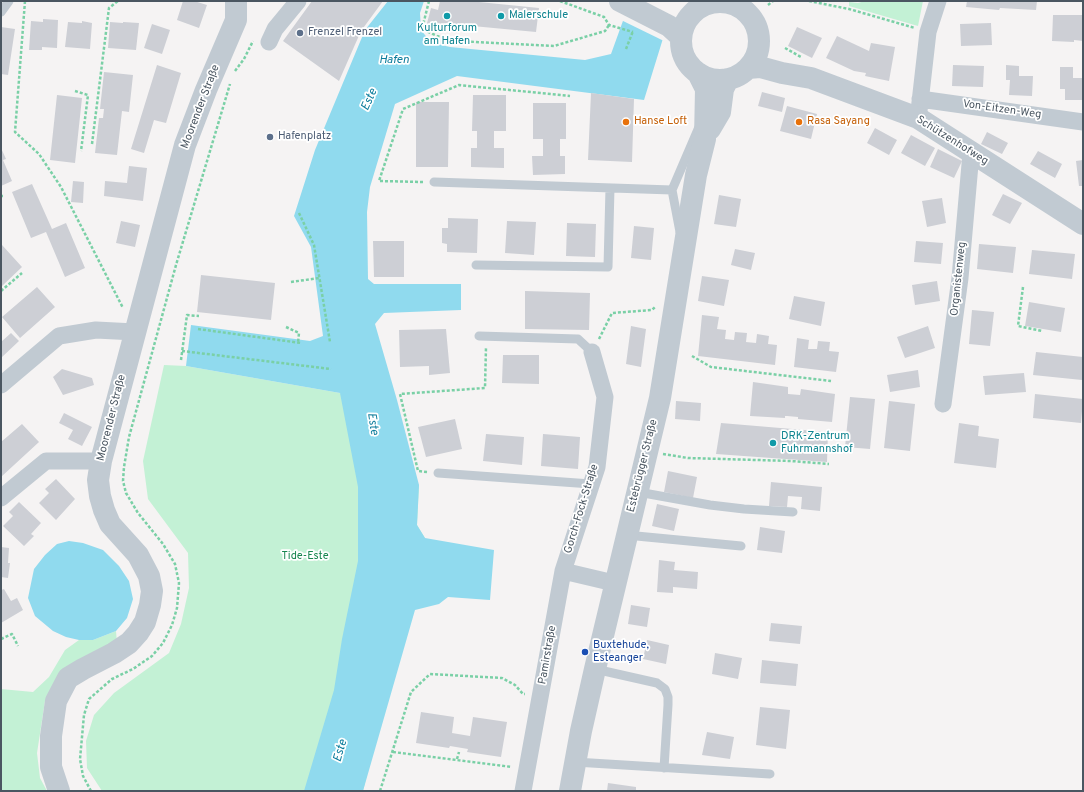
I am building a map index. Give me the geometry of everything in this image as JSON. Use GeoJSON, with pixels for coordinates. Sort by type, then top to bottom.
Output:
{"type":"FeatureCollection","features":[{"type":"Feature","properties":{"kind":"street","name":"Moorender Straße"},"geometry":{"type":"LineString","coordinates":[[59,791],[51,767],[51,736],[56,700],[68,678],[114,653],[134,638],[145,622],[151,598],[152,591],[150,576],[138,555],[110,524],[100,496],[98,480],[101,461],[185,145],[206,90],[236,20],[236,1]]}},
{"type":"Feature","properties":{"kind":"street"},"geometry":{"type":"LineString","coordinates":[[262,40],[275,29],[298,1]]}},
{"type":"Feature","properties":{"kind":"street"},"geometry":{"type":"LineString","coordinates":[[651,1],[680,22],[682,48],[685,58],[690,66],[698,73],[713,79],[728,79],[739,75],[748,68],[755,57],[759,44],[758,32],[753,20],[744,11],[732,4],[719,2],[705,6],[680,22]]}},
{"type":"Feature","properties":{"kind":"street"},"geometry":{"type":"LineString","coordinates":[[919,108],[928,32],[938,1]]}},
{"type":"Feature","properties":{"kind":"street"},"geometry":{"type":"LineString","coordinates":[[622,2],[680,22]]}},
{"type":"Feature","properties":{"kind":"street","name":"Schützenhofweg"},"geometry":{"type":"LineString","coordinates":[[759,44],[767,52],[787,62],[811,78]]}},
{"type":"Feature","properties":{"kind":"street","name":"Schützenhofweg"},"geometry":{"type":"LineString","coordinates":[[748,68],[760,67],[782,73],[811,78],[919,108],[971,153],[1083,224]]}},
{"type":"Feature","properties":{"kind":"street","name":"Estebrügger Straße"},"geometry":{"type":"LineString","coordinates":[[570,791],[614,584],[660,398],[696,174],[705,139],[706,89],[698,73]]}},
{"type":"Feature","properties":{"kind":"street","name":"Estebrügger Straße"},"geometry":{"type":"LineString","coordinates":[[705,139],[720,112],[723,89],[728,79]]}},
{"type":"Feature","properties":{"kind":"street","name":"Von-Eitzen-Weg"},"geometry":{"type":"LineString","coordinates":[[919,108],[1083,122]]}},
{"type":"Feature","properties":{"kind":"street","name":"Organistenweg"},"geometry":{"type":"LineString","coordinates":[[943,404],[960,278],[971,153]]}},
{"type":"Feature","properties":{"kind":"street"},"geometry":{"type":"LineString","coordinates":[[1,385],[59,336],[96,330],[135,332]]}},
{"type":"Feature","properties":{"kind":"street","name":"Gorch-Fock-Straße"},"geometry":{"type":"LineString","coordinates":[[563,571],[596,467],[605,396],[592,352]]}},
{"type":"Feature","properties":{"kind":"street"},"geometry":{"type":"LineString","coordinates":[[1,498],[46,461],[101,461]]}},
{"type":"Feature","properties":{"kind":"street"},"geometry":{"type":"LineString","coordinates":[[563,571],[614,584]]}},
{"type":"Feature","properties":{"kind":"street","name":"Pamirstraße"},"geometry":{"type":"LineString","coordinates":[[523,791],[563,571]]}},
{"type":"Feature","properties":{"kind":"lane"},"geometry":{"type":"LineString","coordinates":[[1,12],[9,1]]}},
{"type":"Feature","properties":{"kind":"lane"},"geometry":{"type":"LineString","coordinates":[[687,235],[680,233],[672,190],[706,110]]}},
{"type":"Feature","properties":{"kind":"lane"},"geometry":{"type":"LineString","coordinates":[[434,182],[672,190]]}},
{"type":"Feature","properties":{"kind":"lane"},"geometry":{"type":"LineString","coordinates":[[476,265],[608,267],[610,188]]}},
{"type":"Feature","properties":{"kind":"lane"},"geometry":{"type":"LineString","coordinates":[[483,336],[578,339],[592,352]]}},
{"type":"Feature","properties":{"kind":"lane"},"geometry":{"type":"LineString","coordinates":[[438,473],[591,484]]}},
{"type":"Feature","properties":{"kind":"lane"},"geometry":{"type":"LineString","coordinates":[[637,492],[717,506],[793,512]]}},
{"type":"Feature","properties":{"kind":"lane"},"geometry":{"type":"LineString","coordinates":[[626,535],[741,546]]}},
{"type":"Feature","properties":{"kind":"lane"},"geometry":{"type":"LineString","coordinates":[[595,669],[657,683],[665,689],[668,697],[668,705],[664,768]]}},
{"type":"Feature","properties":{"kind":"lane"},"geometry":{"type":"LineString","coordinates":[[575,762],[770,774]]}},
{"type":"Feature","properties":{"kind":"path"},"geometry":{"type":"LineString","coordinates":[[25,1],[15,132],[39,154],[61,187],[135,332]]}},
{"type":"Feature","properties":{"kind":"path"},"geometry":{"type":"LineString","coordinates":[[92,144],[109,8],[118,1]]}},
{"type":"Feature","properties":{"kind":"path"},"geometry":{"type":"LineString","coordinates":[[429,1],[422,29],[437,36],[457,41],[554,46],[605,31],[609,25]]}},
{"type":"Feature","properties":{"kind":"path"},"geometry":{"type":"LineString","coordinates":[[560,1],[604,17],[609,25],[633,32]]}},
{"type":"Feature","properties":{"kind":"path"},"geometry":{"type":"LineString","coordinates":[[768,5],[773,1]]}},
{"type":"Feature","properties":{"kind":"path"},"geometry":{"type":"LineString","coordinates":[[809,1],[849,9],[928,32]]}},
{"type":"Feature","properties":{"kind":"path"},"geometry":{"type":"LineString","coordinates":[[626,49],[635,25]]}},
{"type":"Feature","properties":{"kind":"path"},"geometry":{"type":"LineString","coordinates":[[232,75],[244,59],[262,40]]}},
{"type":"Feature","properties":{"kind":"path"},"geometry":{"type":"LineString","coordinates":[[91,791],[83,776],[80,759],[84,715],[89,698],[112,679],[133,669],[152,656],[163,643],[177,608],[179,584],[175,564],[163,544],[138,513],[126,493],[123,481],[124,467],[129,437],[170,288],[230,83]]}},
{"type":"Feature","properties":{"kind":"path"},"geometry":{"type":"LineString","coordinates":[[434,182],[379,181],[403,109],[459,85],[570,96]]}},
{"type":"Feature","properties":{"kind":"path"},"geometry":{"type":"LineString","coordinates":[[75,91],[88,95],[81,151]]}},
{"type":"Feature","properties":{"kind":"path"},"geometry":{"type":"LineString","coordinates":[[299,213],[314,245],[330,342]]}},
{"type":"Feature","properties":{"kind":"path"},"geometry":{"type":"LineString","coordinates":[[1,291],[22,273]]}},
{"type":"Feature","properties":{"kind":"path"},"geometry":{"type":"LineString","coordinates":[[291,282],[319,278]]}},
{"type":"Feature","properties":{"kind":"path"},"geometry":{"type":"LineString","coordinates":[[1023,287],[1018,326],[1042,331]]}},
{"type":"Feature","properties":{"kind":"path"},"geometry":{"type":"LineString","coordinates":[[592,352],[612,313],[652,310],[657,304]]}},
{"type":"Feature","properties":{"kind":"path"},"geometry":{"type":"LineString","coordinates":[[181,360],[188,315],[199,316]]}},
{"type":"Feature","properties":{"kind":"path"},"geometry":{"type":"LineString","coordinates":[[198,329],[299,343],[299,333],[286,327]]}},
{"type":"Feature","properties":{"kind":"path"},"geometry":{"type":"LineString","coordinates":[[438,473],[418,471],[400,394],[485,388],[483,336]]}},
{"type":"Feature","properties":{"kind":"path"},"geometry":{"type":"LineString","coordinates":[[182,351],[331,369]]}},
{"type":"Feature","properties":{"kind":"path"},"geometry":{"type":"LineString","coordinates":[[692,356],[711,367],[831,381]]}},
{"type":"Feature","properties":{"kind":"path"},"geometry":{"type":"LineString","coordinates":[[647,451],[688,458],[791,461],[829,464]]}},
{"type":"Feature","properties":{"kind":"path"},"geometry":{"type":"LineString","coordinates":[[1,639],[12,634],[18,646]]}},
{"type":"Feature","properties":{"kind":"path"},"geometry":{"type":"LineString","coordinates":[[380,791],[411,692],[430,674],[502,678],[516,684],[523,694],[540,696]]}},
{"type":"Feature","properties":{"kind":"path"},"geometry":{"type":"LineString","coordinates":[[393,752],[527,769]]}},
{"type":"Feature","properties":{"kind":"path"},"geometry":{"type":"LineString","coordinates":[[457,759],[459,752]]}},
{"type":"Feature","properties":{"kind":"green space"},"geometry":{"type":"Polygon","coordinates":[[[865,1],[923,1],[918,26],[849,6],[849,2],[858,3],[865,1]]]}},
{"type":"Feature","properties":{"kind":"green space","name":"Tide-Este"},"geometry":{"type":"Polygon","coordinates":[[[164,365],[186,366],[340,393],[419,485],[417,525],[425,538],[363,791],[102,791],[87,768],[86,741],[94,715],[114,693],[169,653],[181,624],[189,588],[188,553],[148,499],[143,461],[164,365]]]}},
{"type":"Feature","properties":{"kind":"green space"},"geometry":{"type":"Polygon","coordinates":[[[116,631],[117,643],[45,701],[37,753],[40,778],[47,791],[1,791],[1,689],[33,692],[49,677],[65,650],[79,640],[93,640],[116,631]]]}},
{"type":"Feature","properties":{"kind":"water","name":"Hafen"},"geometry":{"type":"Polygon","coordinates":[[[388,1],[424,1],[420,13],[421,30],[433,43],[450,47],[585,60],[611,54],[624,18],[669,19],[644,100],[457,76],[395,104],[370,187],[367,212],[368,279],[374,284],[461,284],[461,310],[384,313],[375,324],[419,485],[417,525],[425,538],[494,550],[490,600],[448,597],[439,604],[415,610],[363,791],[304,791],[334,690],[342,639],[358,561],[358,487],[340,393],[186,366],[191,325],[310,341],[323,336],[311,247],[294,216],[315,150],[365,30],[388,1]]]}},
{"type":"Feature","properties":{"kind":"water"},"geometry":{"type":"Polygon","coordinates":[[[69,541],[83,543],[103,550],[119,566],[129,581],[133,599],[127,618],[116,631],[93,640],[79,640],[66,637],[53,631],[35,616],[28,598],[34,569],[45,555],[57,544],[69,541]]]}},
{"type":"Feature","properties":{"kind":"pier"},"geometry":{"type":"Polygon","coordinates":[[[627,1],[677,1],[664,41],[621,20],[627,1]]]}},
{"type":"Feature","properties":{"kind":"building"},"geometry":{"type":"Polygon","coordinates":[[[183,1],[194,1],[207,5],[199,28],[177,20],[183,1]]]}},
{"type":"Feature","properties":{"kind":"building"},"geometry":{"type":"Polygon","coordinates":[[[312,1],[383,1],[361,31],[339,81],[283,41],[312,1]]]}},
{"type":"Feature","properties":{"kind":"building","name":"Malerschule"},"geometry":{"type":"Polygon","coordinates":[[[440,1],[469,1],[539,8],[536,32],[462,25],[461,27],[446,23],[443,32],[426,27],[431,8],[438,10],[440,1]]]}},
{"type":"Feature","properties":{"kind":"building"},"geometry":{"type":"Polygon","coordinates":[[[967,1],[1037,1],[1036,10],[1000,8],[999,10],[966,7],[967,1]]]}},
{"type":"Feature","properties":{"kind":"building"},"geometry":{"type":"Polygon","coordinates":[[[1053,15],[1083,15],[1083,41],[1052,41],[1053,15]]]}},
{"type":"Feature","properties":{"kind":"building"},"geometry":{"type":"Polygon","coordinates":[[[43,19],[58,20],[57,48],[42,47],[42,50],[29,50],[31,21],[43,22],[43,19]]]}},
{"type":"Feature","properties":{"kind":"building"},"geometry":{"type":"Polygon","coordinates":[[[82,21],[92,23],[90,49],[65,47],[68,22],[82,23],[82,21]]]}},
{"type":"Feature","properties":{"kind":"building"},"geometry":{"type":"Polygon","coordinates":[[[110,22],[139,23],[136,50],[108,48],[110,22]]]}},
{"type":"Feature","properties":{"kind":"building"},"geometry":{"type":"Polygon","coordinates":[[[991,23],[992,45],[961,46],[960,24],[991,23]]]}},
{"type":"Feature","properties":{"kind":"building"},"geometry":{"type":"Polygon","coordinates":[[[152,24],[170,30],[162,54],[144,48],[152,24]]]}},
{"type":"Feature","properties":{"kind":"building"},"geometry":{"type":"Polygon","coordinates":[[[1,27],[15,29],[8,75],[1,74],[1,27]]]}},
{"type":"Feature","properties":{"kind":"building"},"geometry":{"type":"Polygon","coordinates":[[[797,27],[822,38],[812,58],[788,46],[797,27]]]}},
{"type":"Feature","properties":{"kind":"building"},"geometry":{"type":"Polygon","coordinates":[[[837,36],[869,51],[871,43],[895,47],[889,81],[865,76],[866,73],[854,71],[826,58],[837,36]]]}},
{"type":"Feature","properties":{"kind":"building"},"geometry":{"type":"Polygon","coordinates":[[[157,65],[181,73],[166,123],[154,120],[144,153],[131,149],[157,65]]]}},
{"type":"Feature","properties":{"kind":"building"},"geometry":{"type":"Polygon","coordinates":[[[953,65],[984,66],[983,87],[952,86],[953,65]]]}},
{"type":"Feature","properties":{"kind":"building"},"geometry":{"type":"Polygon","coordinates":[[[1006,65],[1019,66],[1019,76],[1033,76],[1032,96],[1009,95],[1010,80],[1006,80],[1006,65]]]}},
{"type":"Feature","properties":{"kind":"building"},"geometry":{"type":"Polygon","coordinates":[[[1060,67],[1073,67],[1073,78],[1083,78],[1082,100],[1065,100],[1065,89],[1060,89],[1060,67]]]}},
{"type":"Feature","properties":{"kind":"building"},"geometry":{"type":"Polygon","coordinates":[[[104,72],[133,75],[129,112],[122,111],[117,155],[95,153],[99,118],[103,118],[104,109],[100,109],[104,72]]]}},
{"type":"Feature","properties":{"kind":"building"},"geometry":{"type":"Polygon","coordinates":[[[762,92],[785,98],[782,112],[758,106],[762,92]]]}},
{"type":"Feature","properties":{"kind":"building"},"geometry":{"type":"Polygon","coordinates":[[[591,93],[634,99],[632,162],[588,160],[591,93]]]}},
{"type":"Feature","properties":{"kind":"building"},"geometry":{"type":"Polygon","coordinates":[[[57,95],[82,98],[75,163],[50,160],[57,95]]]}},
{"type":"Feature","properties":{"kind":"building"},"geometry":{"type":"Polygon","coordinates":[[[473,95],[506,95],[506,131],[494,131],[494,148],[504,148],[504,168],[471,167],[471,148],[477,148],[477,131],[472,131],[473,95]]]}},
{"type":"Feature","properties":{"kind":"building"},"geometry":{"type":"Polygon","coordinates":[[[416,102],[449,102],[448,167],[416,167],[416,102]]]}},
{"type":"Feature","properties":{"kind":"building"},"geometry":{"type":"Polygon","coordinates":[[[533,103],[566,103],[566,139],[560,139],[560,156],[565,156],[565,174],[533,175],[532,156],[543,156],[543,139],[533,139],[533,103]]]}},
{"type":"Feature","properties":{"kind":"building","name":"Rasa Sayang"},"geometry":{"type":"Polygon","coordinates":[[[787,106],[817,114],[811,139],[780,131],[787,106]]]}},
{"type":"Feature","properties":{"kind":"building"},"geometry":{"type":"Polygon","coordinates":[[[875,128],[897,140],[889,155],[867,143],[875,128]]]}},
{"type":"Feature","properties":{"kind":"building"},"geometry":{"type":"Polygon","coordinates":[[[987,132],[1008,143],[1002,154],[981,144],[987,132]]]}},
{"type":"Feature","properties":{"kind":"building"},"geometry":{"type":"Polygon","coordinates":[[[911,135],[935,148],[925,166],[901,153],[911,135]]]}},
{"type":"Feature","properties":{"kind":"building"},"geometry":{"type":"Polygon","coordinates":[[[1,148],[6,159],[3,160],[12,181],[1,186],[1,148]]]}},
{"type":"Feature","properties":{"kind":"building"},"geometry":{"type":"Polygon","coordinates":[[[938,149],[962,161],[954,178],[930,167],[938,149]]]}},
{"type":"Feature","properties":{"kind":"building"},"geometry":{"type":"Polygon","coordinates":[[[1038,151],[1062,164],[1055,178],[1030,164],[1038,151]]]}},
{"type":"Feature","properties":{"kind":"building"},"geometry":{"type":"Polygon","coordinates":[[[1083,160],[1083,186],[1079,186],[1076,161],[1083,160]]]}},
{"type":"Feature","properties":{"kind":"building"},"geometry":{"type":"Polygon","coordinates":[[[129,166],[147,168],[143,201],[104,196],[105,181],[127,183],[129,166]]]}},
{"type":"Feature","properties":{"kind":"building"},"geometry":{"type":"Polygon","coordinates":[[[73,181],[84,182],[83,203],[71,202],[73,181]]]}},
{"type":"Feature","properties":{"kind":"building"},"geometry":{"type":"Polygon","coordinates":[[[32,184],[52,229],[66,223],[85,268],[65,277],[46,232],[31,238],[12,192],[32,184]]]}},
{"type":"Feature","properties":{"kind":"building"},"geometry":{"type":"Polygon","coordinates":[[[1003,194],[1022,203],[1010,224],[992,215],[1003,194]]]}},
{"type":"Feature","properties":{"kind":"building"},"geometry":{"type":"Polygon","coordinates":[[[719,195],[741,199],[736,227],[714,224],[719,195]]]}},
{"type":"Feature","properties":{"kind":"building"},"geometry":{"type":"Polygon","coordinates":[[[942,198],[946,223],[927,227],[922,201],[942,198]]]}},
{"type":"Feature","properties":{"kind":"building"},"geometry":{"type":"Polygon","coordinates":[[[448,218],[478,219],[477,253],[447,252],[447,244],[442,243],[442,228],[448,228],[448,218]]]}},
{"type":"Feature","properties":{"kind":"building"},"geometry":{"type":"Polygon","coordinates":[[[121,221],[140,225],[135,247],[116,243],[121,221]]]}},
{"type":"Feature","properties":{"kind":"building"},"geometry":{"type":"Polygon","coordinates":[[[507,221],[536,222],[534,255],[505,253],[507,221]]]}},
{"type":"Feature","properties":{"kind":"building"},"geometry":{"type":"Polygon","coordinates":[[[567,223],[596,224],[595,257],[566,256],[567,223]]]}},
{"type":"Feature","properties":{"kind":"building"},"geometry":{"type":"Polygon","coordinates":[[[634,226],[654,228],[651,260],[631,258],[634,226]]]}},
{"type":"Feature","properties":{"kind":"building"},"geometry":{"type":"Polygon","coordinates":[[[373,241],[404,241],[404,277],[374,277],[373,241]]]}},
{"type":"Feature","properties":{"kind":"building"},"geometry":{"type":"Polygon","coordinates":[[[916,241],[943,243],[941,264],[914,262],[916,241]]]}},
{"type":"Feature","properties":{"kind":"building"},"geometry":{"type":"Polygon","coordinates":[[[979,244],[1016,247],[1013,273],[977,269],[979,244]]]}},
{"type":"Feature","properties":{"kind":"building"},"geometry":{"type":"Polygon","coordinates":[[[2,245],[22,267],[1,287],[1,247],[2,245]]]}},
{"type":"Feature","properties":{"kind":"building"},"geometry":{"type":"Polygon","coordinates":[[[735,249],[755,253],[751,270],[731,265],[735,249]]]}},
{"type":"Feature","properties":{"kind":"building"},"geometry":{"type":"Polygon","coordinates":[[[1032,250],[1075,254],[1072,279],[1029,274],[1032,250]]]}},
{"type":"Feature","properties":{"kind":"building"},"geometry":{"type":"Polygon","coordinates":[[[201,275],[275,283],[271,320],[197,312],[201,275]]]}},
{"type":"Feature","properties":{"kind":"building"},"geometry":{"type":"Polygon","coordinates":[[[702,276],[729,280],[724,306],[698,301],[702,276]]]}},
{"type":"Feature","properties":{"kind":"building"},"geometry":{"type":"Polygon","coordinates":[[[937,281],[940,301],[915,305],[912,285],[937,281]]]}},
{"type":"Feature","properties":{"kind":"building"},"geometry":{"type":"Polygon","coordinates":[[[37,287],[55,307],[20,338],[2,317],[37,287]]]}},
{"type":"Feature","properties":{"kind":"building"},"geometry":{"type":"Polygon","coordinates":[[[525,291],[590,293],[589,330],[525,329],[525,291]]]}},
{"type":"Feature","properties":{"kind":"building"},"geometry":{"type":"Polygon","coordinates":[[[794,296],[825,302],[821,326],[789,319],[794,296]]]}},
{"type":"Feature","properties":{"kind":"building"},"geometry":{"type":"Polygon","coordinates":[[[1029,302],[1065,308],[1061,332],[1025,326],[1029,302]]]}},
{"type":"Feature","properties":{"kind":"building"},"geometry":{"type":"Polygon","coordinates":[[[972,310],[994,312],[990,346],[969,344],[972,310]]]}},
{"type":"Feature","properties":{"kind":"building"},"geometry":{"type":"Polygon","coordinates":[[[702,315],[719,317],[717,329],[726,330],[725,339],[734,340],[735,332],[747,333],[746,342],[756,343],[757,334],[769,336],[768,344],[777,345],[775,365],[698,356],[702,315]]]}},
{"type":"Feature","properties":{"kind":"building"},"geometry":{"type":"Polygon","coordinates":[[[631,326],[646,329],[641,367],[626,364],[631,326]]]}},
{"type":"Feature","properties":{"kind":"building"},"geometry":{"type":"Polygon","coordinates":[[[928,326],[935,348],[905,358],[897,337],[928,326]]]}},
{"type":"Feature","properties":{"kind":"building"},"geometry":{"type":"Polygon","coordinates":[[[446,329],[450,373],[429,375],[429,366],[400,367],[399,330],[446,329]]]}},
{"type":"Feature","properties":{"kind":"building"},"geometry":{"type":"Polygon","coordinates":[[[11,333],[19,341],[1,358],[1,342],[11,333]]]}},
{"type":"Feature","properties":{"kind":"building"},"geometry":{"type":"Polygon","coordinates":[[[797,338],[809,340],[808,349],[817,349],[818,341],[830,342],[829,351],[839,352],[836,372],[794,367],[797,338]]]}},
{"type":"Feature","properties":{"kind":"building"},"geometry":{"type":"Polygon","coordinates":[[[1036,352],[1083,357],[1082,380],[1033,375],[1036,352]]]}},
{"type":"Feature","properties":{"kind":"building"},"geometry":{"type":"Polygon","coordinates":[[[503,355],[539,355],[539,384],[502,383],[503,355]]]}},
{"type":"Feature","properties":{"kind":"building"},"geometry":{"type":"Polygon","coordinates":[[[62,369],[92,378],[94,385],[63,395],[53,377],[62,369]]]}},
{"type":"Feature","properties":{"kind":"building"},"geometry":{"type":"Polygon","coordinates":[[[918,370],[920,387],[890,392],[887,375],[918,370]]]}},
{"type":"Feature","properties":{"kind":"building"},"geometry":{"type":"Polygon","coordinates":[[[1024,373],[1026,392],[985,395],[983,376],[1024,373]]]}},
{"type":"Feature","properties":{"kind":"building"},"geometry":{"type":"Polygon","coordinates":[[[753,382],[788,387],[788,394],[800,395],[801,389],[835,394],[832,422],[798,419],[798,417],[787,416],[785,416],[785,418],[750,416],[753,382]]]}},
{"type":"Feature","properties":{"kind":"building"},"geometry":{"type":"Polygon","coordinates":[[[1035,394],[1083,399],[1081,423],[1033,418],[1035,394]]]}},
{"type":"Feature","properties":{"kind":"building"},"geometry":{"type":"Polygon","coordinates":[[[850,397],[875,399],[870,449],[845,447],[850,397]]]}},
{"type":"Feature","properties":{"kind":"building"},"geometry":{"type":"Polygon","coordinates":[[[676,401],[701,403],[700,421],[675,419],[676,401]]]}},
{"type":"Feature","properties":{"kind":"building"},"geometry":{"type":"Polygon","coordinates":[[[889,401],[915,404],[910,451],[884,448],[889,401]]]}},
{"type":"Feature","properties":{"kind":"building"},"geometry":{"type":"Polygon","coordinates":[[[64,413],[92,427],[82,446],[68,439],[73,430],[59,423],[64,413]]]}},
{"type":"Feature","properties":{"kind":"building"},"geometry":{"type":"Polygon","coordinates":[[[455,419],[462,449],[426,457],[418,427],[455,419]]]}},
{"type":"Feature","properties":{"kind":"building","name":"DRK-Zentrum Fuhrmannshof"},"geometry":{"type":"Polygon","coordinates":[[[721,423],[828,432],[827,462],[716,454],[721,423]]]}},
{"type":"Feature","properties":{"kind":"building"},"geometry":{"type":"Polygon","coordinates":[[[959,423],[979,426],[978,436],[999,439],[996,468],[954,463],[959,423]]]}},
{"type":"Feature","properties":{"kind":"building"},"geometry":{"type":"Polygon","coordinates":[[[22,424],[39,442],[1,477],[1,442],[22,424]]]}},
{"type":"Feature","properties":{"kind":"building"},"geometry":{"type":"Polygon","coordinates":[[[486,434],[524,437],[522,465],[483,461],[486,434]]]}},
{"type":"Feature","properties":{"kind":"building"},"geometry":{"type":"Polygon","coordinates":[[[543,434],[580,437],[578,469],[541,466],[543,434]]]}},
{"type":"Feature","properties":{"kind":"building"},"geometry":{"type":"Polygon","coordinates":[[[668,471],[697,477],[693,498],[664,492],[668,471]]]}},
{"type":"Feature","properties":{"kind":"building"},"geometry":{"type":"Polygon","coordinates":[[[56,479],[75,499],[56,520],[39,503],[49,493],[45,489],[56,479]]]}},
{"type":"Feature","properties":{"kind":"building"},"geometry":{"type":"Polygon","coordinates":[[[771,482],[822,487],[820,511],[801,509],[802,497],[788,496],[787,507],[769,506],[771,482]]]}},
{"type":"Feature","properties":{"kind":"building"},"geometry":{"type":"Polygon","coordinates":[[[19,502],[41,523],[31,534],[34,536],[24,546],[3,526],[13,516],[9,512],[19,502]]]}},
{"type":"Feature","properties":{"kind":"building"},"geometry":{"type":"Polygon","coordinates":[[[657,504],[679,509],[674,531],[652,526],[657,504]]]}},
{"type":"Feature","properties":{"kind":"building"},"geometry":{"type":"Polygon","coordinates":[[[760,527],[785,531],[782,553],[757,550],[760,527]]]}},
{"type":"Feature","properties":{"kind":"building"},"geometry":{"type":"Polygon","coordinates":[[[1,547],[9,548],[8,563],[10,563],[8,578],[1,577],[1,547]]]}},
{"type":"Feature","properties":{"kind":"building"},"geometry":{"type":"Polygon","coordinates":[[[659,560],[675,562],[674,570],[698,572],[697,589],[673,587],[673,593],[657,592],[659,560]]]}},
{"type":"Feature","properties":{"kind":"building"},"geometry":{"type":"Polygon","coordinates":[[[4,589],[11,601],[17,598],[23,610],[1,623],[1,590],[4,589]]]}},
{"type":"Feature","properties":{"kind":"building"},"geometry":{"type":"Polygon","coordinates":[[[631,605],[650,608],[647,627],[628,624],[631,605]]]}},
{"type":"Feature","properties":{"kind":"building"},"geometry":{"type":"Polygon","coordinates":[[[771,623],[802,626],[800,644],[769,641],[771,623]]]}},
{"type":"Feature","properties":{"kind":"building"},"geometry":{"type":"Polygon","coordinates":[[[647,640],[669,645],[666,664],[643,659],[647,640]]]}},
{"type":"Feature","properties":{"kind":"building"},"geometry":{"type":"Polygon","coordinates":[[[715,653],[742,658],[738,679],[712,674],[715,653]]]}},
{"type":"Feature","properties":{"kind":"building"},"geometry":{"type":"Polygon","coordinates":[[[762,660],[798,664],[796,686],[760,683],[762,660]]]}},
{"type":"Feature","properties":{"kind":"building"},"geometry":{"type":"Polygon","coordinates":[[[760,707],[790,710],[786,749],[756,745],[760,707]]]}},
{"type":"Feature","properties":{"kind":"building"},"geometry":{"type":"Polygon","coordinates":[[[421,712],[454,717],[452,733],[470,736],[473,717],[507,722],[501,757],[467,752],[468,749],[450,746],[449,748],[416,743],[421,712]]]}},
{"type":"Feature","properties":{"kind":"building"},"geometry":{"type":"Polygon","coordinates":[[[707,732],[734,737],[730,759],[702,755],[707,732]]]}},
{"type":"Feature","properties":{"kind":"building"},"geometry":{"type":"Polygon","coordinates":[[[608,783],[636,787],[636,791],[607,791],[608,783]]]}},
{"type":"Feature","properties":{"kind":"place","name":"Kulturforum am Hafen"},"geometry":{"type":"Point","coordinates":[447,16]}},
{"type":"Feature","properties":{"kind":"place","name":"Malerschule"},"geometry":{"type":"Point","coordinates":[501,16]}},
{"type":"Feature","properties":{"kind":"place","name":"Frenzel Frenzel"},"geometry":{"type":"Point","coordinates":[300,33]}},
{"type":"Feature","properties":{"kind":"place","name":"Hanse Loft"},"geometry":{"type":"Point","coordinates":[626,122]}},
{"type":"Feature","properties":{"kind":"place","name":"Rasa Sayang"},"geometry":{"type":"Point","coordinates":[799,122]}},
{"type":"Feature","properties":{"kind":"place","name":"Hafenplatz"},"geometry":{"type":"Point","coordinates":[270,137]}},
{"type":"Feature","properties":{"kind":"place","name":"DRK-Zentrum Fuhrmannshof"},"geometry":{"type":"Point","coordinates":[773,443]}},
{"type":"Feature","properties":{"kind":"place","name":"Buxtehude, Esteanger"},"geometry":{"type":"Point","coordinates":[585,652]}},
{"type":"Feature","properties":{"kind":"water label","name":"Este"},"geometry":{"type":"Point","coordinates":[370,100]}},
{"type":"Feature","properties":{"kind":"water label","name":"Este"},"geometry":{"type":"Point","coordinates":[372,424]}},
{"type":"Feature","properties":{"kind":"water label","name":"Este"},"geometry":{"type":"Point","coordinates":[341,751]}}]}
